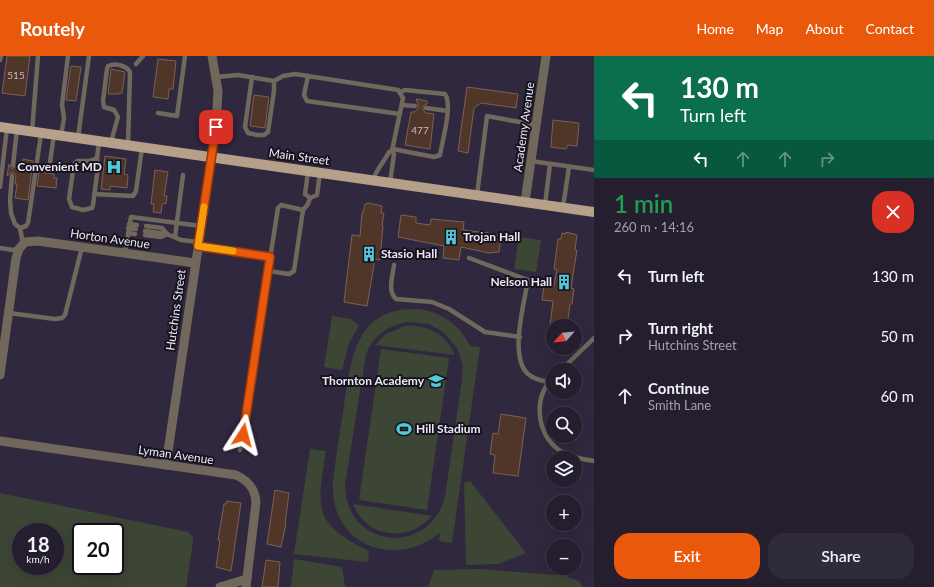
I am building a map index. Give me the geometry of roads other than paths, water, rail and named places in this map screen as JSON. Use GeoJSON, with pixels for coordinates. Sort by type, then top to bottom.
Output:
{"type":"FeatureCollection","features":[{"type":"Feature","properties":{"kind":"main road","name":"Main Street"},"geometry":{"type":"LineString","coordinates":[[3,128],[594,212]]}},
{"type":"Feature","properties":{"kind":"street","name":"Hutchins Street"},"geometry":{"type":"LineString","coordinates":[[166,465],[218,104],[216,77],[212,56]]}},
{"type":"Feature","properties":{"kind":"street","name":"Academy Avenue"},"geometry":{"type":"LineString","coordinates":[[525,202],[544,56]]}},
{"type":"Feature","properties":{"kind":"street","name":"Horton Avenue"},"geometry":{"type":"LineString","coordinates":[[21,245],[32,240],[195,262]]}},
{"type":"Feature","properties":{"kind":"street"},"geometry":{"type":"LineString","coordinates":[[0,375],[16,258],[21,245]]}},
{"type":"Feature","properties":{"kind":"street","name":"Lyman Avenue"},"geometry":{"type":"LineString","coordinates":[[0,441],[236,475],[251,486],[255,494],[256,502],[247,583],[220,587]]}},
{"type":"Feature","properties":{"kind":"lane"},"geometry":{"type":"LineString","coordinates":[[0,60],[1,56]]}},
{"type":"Feature","properties":{"kind":"lane"},"geometry":{"type":"LineString","coordinates":[[20,228],[26,226],[28,223],[36,133],[38,56]]}},
{"type":"Feature","properties":{"kind":"lane"},"geometry":{"type":"LineString","coordinates":[[50,162],[57,136],[64,118],[62,105],[68,56]]}},
{"type":"Feature","properties":{"kind":"lane"},"geometry":{"type":"LineString","coordinates":[[78,139],[89,56]]}},
{"type":"Feature","properties":{"kind":"lane"},"geometry":{"type":"LineString","coordinates":[[136,64],[143,56]]}},
{"type":"Feature","properties":{"kind":"lane"},"geometry":{"type":"LineString","coordinates":[[158,113],[177,116],[185,56]]}},
{"type":"Feature","properties":{"kind":"lane"},"geometry":{"type":"LineString","coordinates":[[111,143],[118,117],[114,110],[104,107],[103,101],[107,69],[108,66],[112,64],[124,66],[130,72],[128,146]]}},
{"type":"Feature","properties":{"kind":"lane"},"geometry":{"type":"LineString","coordinates":[[216,77],[232,75],[274,81],[283,76],[295,74],[400,92],[405,90],[443,94],[448,99],[448,110],[440,155],[434,157],[393,150],[389,152],[375,173],[373,180]]}},
{"type":"Feature","properties":{"kind":"lane"},"geometry":{"type":"LineString","coordinates":[[308,76],[304,95],[307,101],[400,114]]}},
{"type":"Feature","properties":{"kind":"lane"},"geometry":{"type":"LineString","coordinates":[[252,77],[245,127],[248,133],[253,135],[264,135],[268,132],[274,81]]}},
{"type":"Feature","properties":{"kind":"lane"},"geometry":{"type":"LineString","coordinates":[[390,183],[394,154],[393,150],[403,98],[400,92]]}},
{"type":"Feature","properties":{"kind":"lane"},"geometry":{"type":"LineString","coordinates":[[402,105],[415,106]]}},
{"type":"Feature","properties":{"kind":"lane"},"geometry":{"type":"LineString","coordinates":[[426,108],[448,110]]}},
{"type":"Feature","properties":{"kind":"lane"},"geometry":{"type":"LineString","coordinates":[[477,195],[487,116],[536,125]]}},
{"type":"Feature","properties":{"kind":"lane"},"geometry":{"type":"LineString","coordinates":[[0,187],[4,158],[3,128]]}},
{"type":"Feature","properties":{"kind":"lane"},"geometry":{"type":"LineString","coordinates":[[13,165],[17,130]]}},
{"type":"Feature","properties":{"kind":"lane"},"geometry":{"type":"LineString","coordinates":[[97,158],[90,162],[75,162],[69,203],[75,209],[89,209],[93,205],[98,167],[97,158],[99,142]]}},
{"type":"Feature","properties":{"kind":"lane"},"geometry":{"type":"LineString","coordinates":[[94,194],[133,196],[136,191],[142,148]]}},
{"type":"Feature","properties":{"kind":"lane"},"geometry":{"type":"LineString","coordinates":[[0,154],[4,158]]}},
{"type":"Feature","properties":{"kind":"lane"},"geometry":{"type":"LineString","coordinates":[[531,162],[594,170]]}},
{"type":"Feature","properties":{"kind":"lane"},"geometry":{"type":"LineString","coordinates":[[545,205],[550,164]]}},
{"type":"Feature","properties":{"kind":"lane"},"geometry":{"type":"LineString","coordinates":[[563,208],[569,167]]}},
{"type":"Feature","properties":{"kind":"lane"},"geometry":{"type":"LineString","coordinates":[[308,172],[305,194],[310,198]]}},
{"type":"Feature","properties":{"kind":"lane"},"geometry":{"type":"LineString","coordinates":[[268,271],[289,274],[294,271],[303,210],[308,204],[310,198],[316,195],[320,173]]}},
{"type":"Feature","properties":{"kind":"lane"},"geometry":{"type":"LineString","coordinates":[[175,237],[183,175]]}},
{"type":"Feature","properties":{"kind":"lane"},"geometry":{"type":"LineString","coordinates":[[0,248],[13,250],[21,245],[20,228],[15,224],[11,213],[10,200],[12,176]]}},
{"type":"Feature","properties":{"kind":"lane"},"geometry":{"type":"LineString","coordinates":[[240,450],[279,206],[303,210]]}},
{"type":"Feature","properties":{"kind":"lane"},"geometry":{"type":"LineString","coordinates":[[125,253],[130,218],[133,217],[201,226]]}},
{"type":"Feature","properties":{"kind":"lane"},"geometry":{"type":"LineString","coordinates":[[128,228],[136,229],[128,228]]}},
{"type":"Feature","properties":{"kind":"lane"},"geometry":{"type":"LineString","coordinates":[[168,234],[160,237],[145,231],[162,228],[168,234],[198,244],[270,257]]}},
{"type":"Feature","properties":{"kind":"lane"},"geometry":{"type":"LineString","coordinates":[[9,313],[55,319],[62,318],[65,315],[82,247]]}},
{"type":"Feature","properties":{"kind":"lane"},"geometry":{"type":"LineString","coordinates":[[469,258],[528,280],[518,351],[523,368],[530,376],[546,381]]}},
{"type":"Feature","properties":{"kind":"lane"},"geometry":{"type":"LineString","coordinates":[[394,265],[391,287],[393,295],[396,299],[432,302],[449,309],[479,329],[490,334],[520,337]]}},
{"type":"Feature","properties":{"kind":"lane"},"geometry":{"type":"LineString","coordinates":[[568,363],[594,338]]}},
{"type":"Feature","properties":{"kind":"lane"},"geometry":{"type":"LineString","coordinates":[[546,387],[542,394],[539,409],[541,424],[553,445],[564,453],[594,461]]}},
{"type":"Feature","properties":{"kind":"place","name":"Convenient MD"},"geometry":{"type":"Point","coordinates":[114,167]}},
{"type":"Feature","properties":{"kind":"place","name":"Trojan Hall"},"geometry":{"type":"Point","coordinates":[451,237]}},
{"type":"Feature","properties":{"kind":"place","name":"Stasio Hall"},"geometry":{"type":"Point","coordinates":[369,254]}},
{"type":"Feature","properties":{"kind":"place","name":"Nelson Hall"},"geometry":{"type":"Point","coordinates":[564,282]}},
{"type":"Feature","properties":{"kind":"place","name":"Thornton Academy"},"geometry":{"type":"Point","coordinates":[436,381]}},
{"type":"Feature","properties":{"kind":"place","name":"Hill Stadium"},"geometry":{"type":"Point","coordinates":[404,429]}}]}
